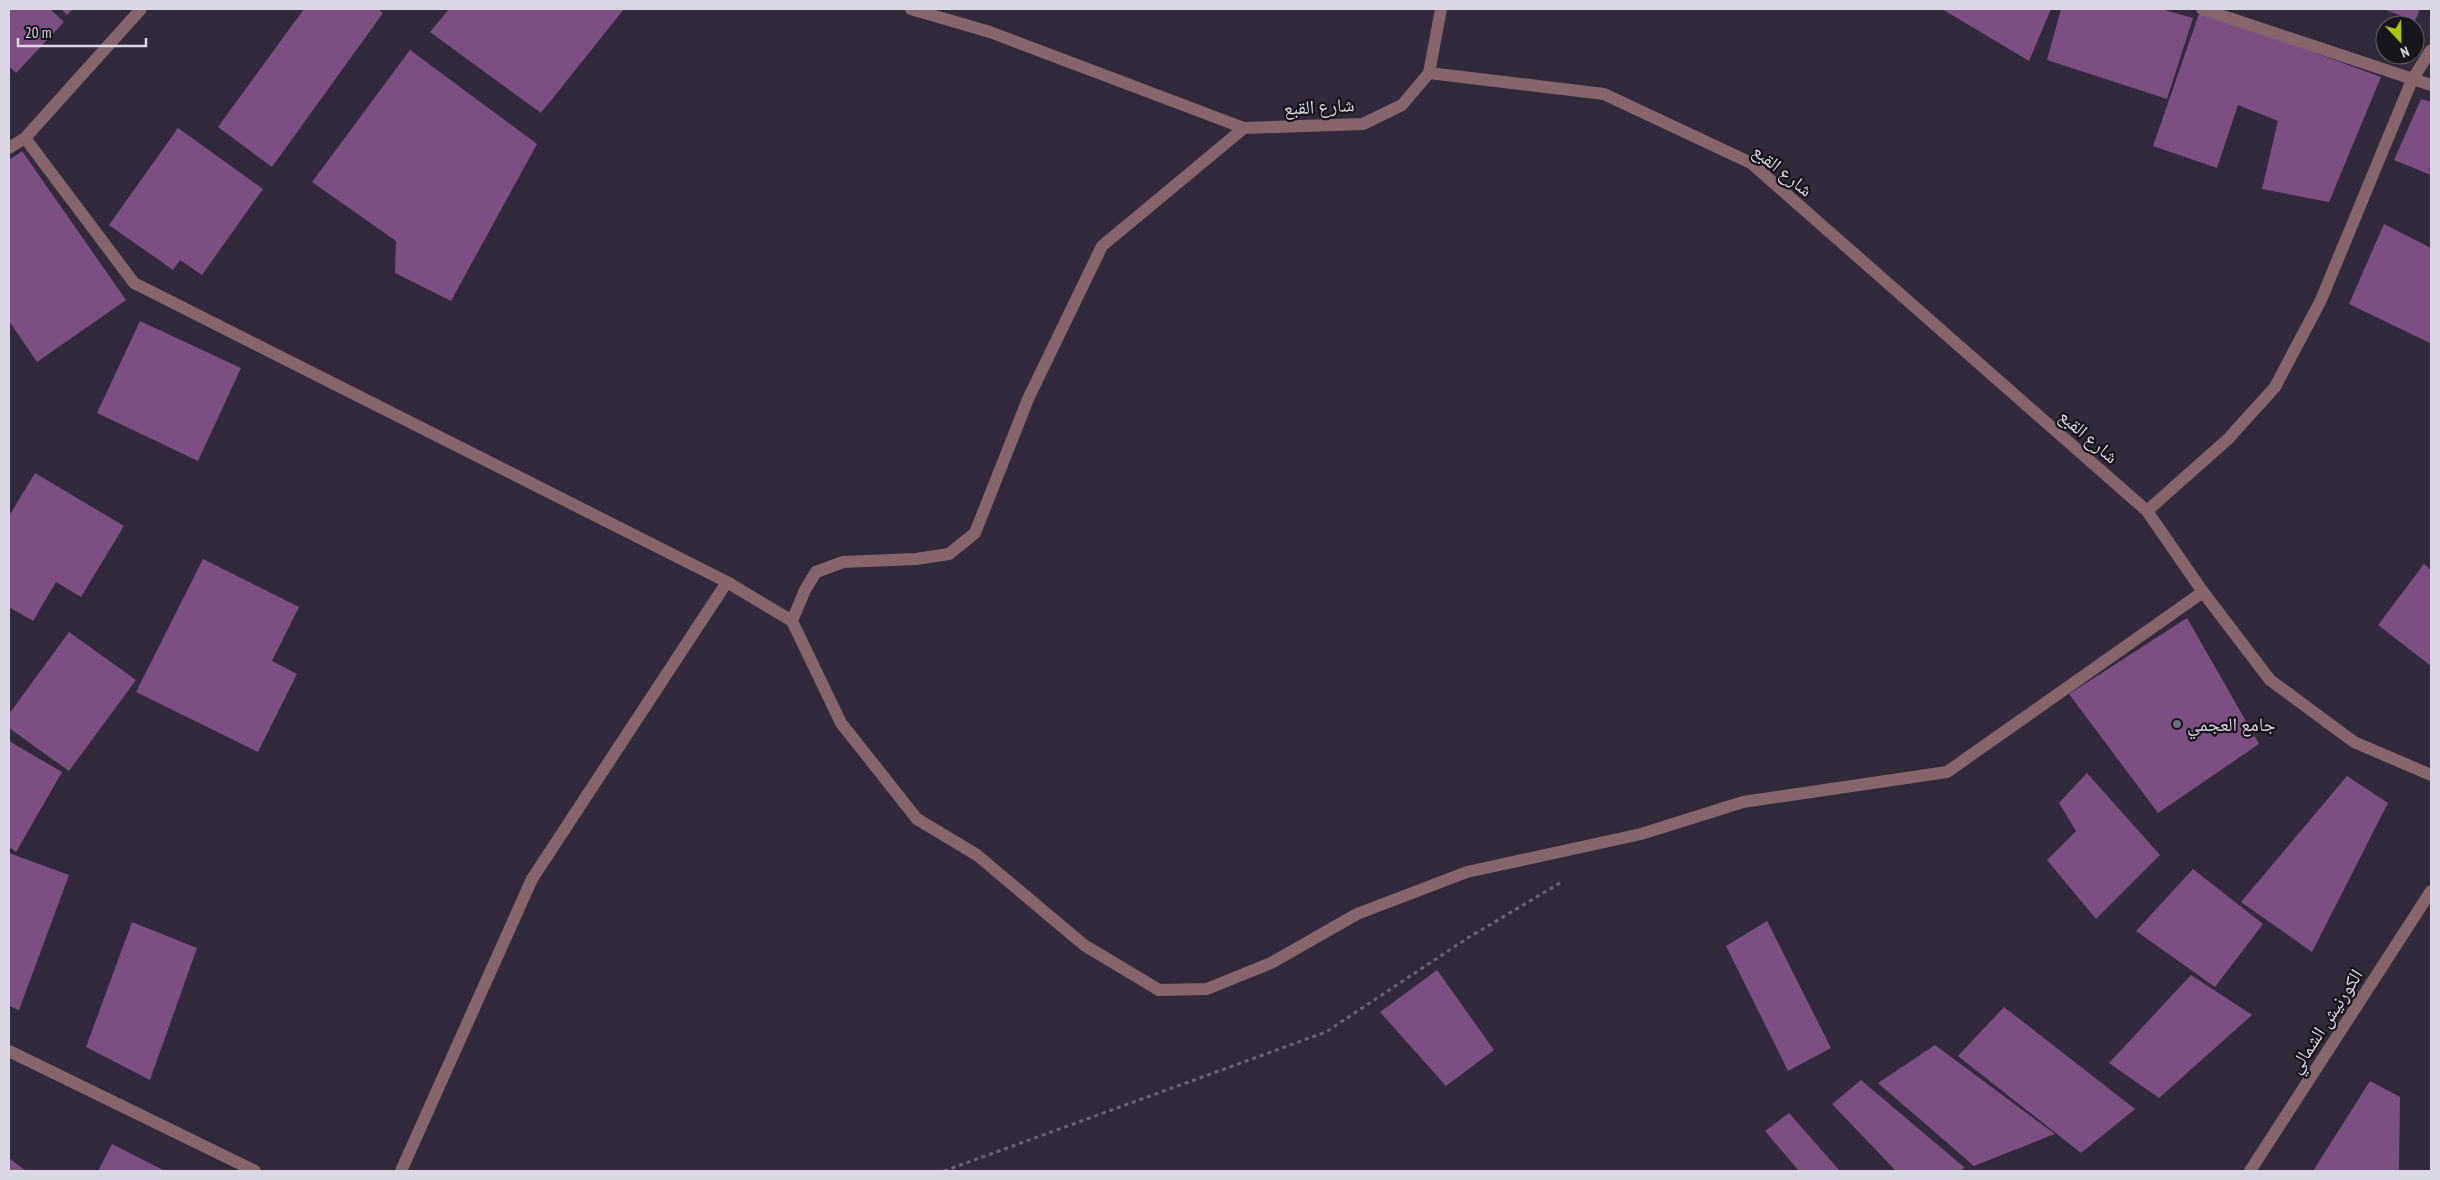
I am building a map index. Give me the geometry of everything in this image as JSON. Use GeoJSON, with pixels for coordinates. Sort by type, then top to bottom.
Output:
{"type":"FeatureCollection","features":[{"type":"Feature","properties":{"kind":"street"},"geometry":{"type":"LineString","coordinates":[[9,148],[25,138],[142,9]]}},
{"type":"Feature","properties":{"kind":"street","name":"شارع القبع"},"geometry":{"type":"LineString","coordinates":[[911,9],[990,32],[1244,128],[1363,124],[1402,105],[1429,74],[1604,94],[1751,164],[2147,511],[2203,592],[2270,680],[2354,742],[2431,776]]}},
{"type":"Feature","properties":{"kind":"street"},"geometry":{"type":"LineString","coordinates":[[1429,74],[1441,9]]}},
{"type":"Feature","properties":{"kind":"street"},"geometry":{"type":"LineString","coordinates":[[2202,9],[2431,85]]}},
{"type":"Feature","properties":{"kind":"street"},"geometry":{"type":"LineString","coordinates":[[2147,511],[2228,439],[2275,387],[2321,300],[2412,80],[2431,50]]}},
{"type":"Feature","properties":{"kind":"street"},"geometry":{"type":"LineString","coordinates":[[792,621],[805,590],[816,572],[843,562],[916,559],[949,554],[975,533],[1028,399],[1102,246],[1244,128]]}},
{"type":"Feature","properties":{"kind":"street"},"geometry":{"type":"LineString","coordinates":[[25,138],[134,283],[727,582],[792,621],[841,723],[917,818],[977,855],[1084,945],[1159,990],[1207,989],[1271,963],[1357,914],[1467,872],[1641,834],[1743,802],[1947,772],[2203,592]]}},
{"type":"Feature","properties":{"kind":"street"},"geometry":{"type":"LineString","coordinates":[[401,1171],[532,879],[727,582]]}},
{"type":"Feature","properties":{"kind":"street","name":"الكورنيش الشمالي"},"geometry":{"type":"LineString","coordinates":[[2250,1171],[2431,891]]}},
{"type":"Feature","properties":{"kind":"street"},"geometry":{"type":"LineString","coordinates":[[9,1051],[255,1171]]}},
{"type":"Feature","properties":{"kind":"path"},"geometry":{"type":"LineString","coordinates":[[944,1171],[1326,1032],[1466,939],[1566,879]]}},
{"type":"Feature","properties":{"kind":"building"},"geometry":{"type":"Polygon","coordinates":[[[9,9],[50,9],[64,22],[16,73],[9,66],[9,9]]]}},
{"type":"Feature","properties":{"kind":"building"},"geometry":{"type":"Polygon","coordinates":[[[61,9],[73,9],[67,15],[61,9]]]}},
{"type":"Feature","properties":{"kind":"building"},"geometry":{"type":"Polygon","coordinates":[[[304,9],[378,9],[383,13],[272,167],[218,127],[304,9]]]}},
{"type":"Feature","properties":{"kind":"building"},"geometry":{"type":"Polygon","coordinates":[[[449,9],[624,9],[541,113],[430,32],[449,9]]]}},
{"type":"Feature","properties":{"kind":"building"},"geometry":{"type":"Polygon","coordinates":[[[1942,9],[2051,9],[2029,61],[1942,9]]]}},
{"type":"Feature","properties":{"kind":"building"},"geometry":{"type":"Polygon","coordinates":[[[2061,9],[2161,9],[2193,18],[2167,99],[2047,60],[2061,9]]]}},
{"type":"Feature","properties":{"kind":"building"},"geometry":{"type":"Polygon","coordinates":[[[2383,9],[2420,9],[2418,15],[2399,15],[2383,9]]]}},
{"type":"Feature","properties":{"kind":"building"},"geometry":{"type":"Polygon","coordinates":[[[2200,11],[2381,77],[2329,202],[2262,189],[2278,121],[2238,105],[2217,168],[2153,146],[2200,11]]]}},
{"type":"Feature","properties":{"kind":"building"},"geometry":{"type":"Polygon","coordinates":[[[410,50],[537,144],[451,301],[395,273],[396,241],[312,182],[410,50]]]}},
{"type":"Feature","properties":{"kind":"building"},"geometry":{"type":"Polygon","coordinates":[[[2421,99],[2431,102],[2431,175],[2394,160],[2421,99]]]}},
{"type":"Feature","properties":{"kind":"building"},"geometry":{"type":"Polygon","coordinates":[[[178,128],[263,189],[202,275],[180,260],[173,270],[109,225],[178,128]]]}},
{"type":"Feature","properties":{"kind":"building"},"geometry":{"type":"Polygon","coordinates":[[[22,151],[126,300],[37,362],[9,321],[9,160],[22,151]]]}},
{"type":"Feature","properties":{"kind":"building"},"geometry":{"type":"Polygon","coordinates":[[[2384,224],[2431,248],[2430,343],[2349,304],[2384,224]]]}},
{"type":"Feature","properties":{"kind":"building"},"geometry":{"type":"Polygon","coordinates":[[[140,321],[241,368],[198,461],[97,413],[140,321]]]}},
{"type":"Feature","properties":{"kind":"building"},"geometry":{"type":"Polygon","coordinates":[[[35,473],[124,526],[81,597],[56,582],[33,621],[9,607],[9,516],[35,473]]]}},
{"type":"Feature","properties":{"kind":"building"},"geometry":{"type":"Polygon","coordinates":[[[203,559],[299,607],[272,661],[297,674],[258,752],[136,692],[203,559]]]}},
{"type":"Feature","properties":{"kind":"building"},"geometry":{"type":"Polygon","coordinates":[[[2424,564],[2431,570],[2431,666],[2378,625],[2424,564]]]}},
{"type":"Feature","properties":{"kind":"building"},"geometry":{"type":"Polygon","coordinates":[[[2187,618],[2259,744],[2158,813],[2069,694],[2187,618]]]}},
{"type":"Feature","properties":{"kind":"building"},"geometry":{"type":"Polygon","coordinates":[[[69,632],[136,680],[69,771],[9,728],[9,714],[69,632]]]}},
{"type":"Feature","properties":{"kind":"building"},"geometry":{"type":"Polygon","coordinates":[[[9,741],[62,772],[16,852],[9,847],[9,741]]]}},
{"type":"Feature","properties":{"kind":"building"},"geometry":{"type":"Polygon","coordinates":[[[2087,773],[2160,855],[2096,919],[2047,860],[2076,831],[2059,803],[2087,773]]]}},
{"type":"Feature","properties":{"kind":"building"},"geometry":{"type":"Polygon","coordinates":[[[2347,776],[2388,803],[2312,952],[2241,902],[2347,776]]]}},
{"type":"Feature","properties":{"kind":"building"},"geometry":{"type":"Polygon","coordinates":[[[9,853],[69,875],[19,1010],[9,1006],[9,853]]]}},
{"type":"Feature","properties":{"kind":"building"},"geometry":{"type":"Polygon","coordinates":[[[2193,869],[2263,924],[2215,987],[2136,931],[2193,869]]]}},
{"type":"Feature","properties":{"kind":"building"},"geometry":{"type":"Polygon","coordinates":[[[1767,921],[1831,1048],[1788,1071],[1726,946],[1767,921]]]}},
{"type":"Feature","properties":{"kind":"building"},"geometry":{"type":"Polygon","coordinates":[[[132,922],[197,948],[150,1080],[86,1047],[132,922]]]}},
{"type":"Feature","properties":{"kind":"building"},"geometry":{"type":"Polygon","coordinates":[[[1437,970],[1494,1050],[1446,1086],[1380,1012],[1437,970]]]}},
{"type":"Feature","properties":{"kind":"building"},"geometry":{"type":"Polygon","coordinates":[[[2191,975],[2252,1015],[2159,1098],[2109,1063],[2191,975]]]}},
{"type":"Feature","properties":{"kind":"building"},"geometry":{"type":"Polygon","coordinates":[[[2004,1007],[2135,1109],[2081,1153],[1958,1056],[2004,1007]]]}},
{"type":"Feature","properties":{"kind":"building"},"geometry":{"type":"Polygon","coordinates":[[[1935,1045],[2055,1134],[1974,1166],[1878,1083],[1935,1045]]]}},
{"type":"Feature","properties":{"kind":"building"},"geometry":{"type":"Polygon","coordinates":[[[1861,1080],[1965,1168],[1959,1171],[1896,1171],[1832,1104],[1861,1080]]]}},
{"type":"Feature","properties":{"kind":"building"},"geometry":{"type":"Polygon","coordinates":[[[2370,1081],[2400,1097],[2399,1171],[2313,1171],[2370,1081]]]}},
{"type":"Feature","properties":{"kind":"building"},"geometry":{"type":"Polygon","coordinates":[[[1789,1113],[1840,1171],[1799,1171],[1765,1131],[1789,1113]]]}},
{"type":"Feature","properties":{"kind":"building"},"geometry":{"type":"Polygon","coordinates":[[[112,1144],[165,1171],[98,1171],[112,1144]]]}},
{"type":"Feature","properties":{"kind":"building"},"geometry":{"type":"Polygon","coordinates":[[[9,1158],[26,1171],[9,1171],[9,1158]]]}},
{"type":"Feature","properties":{"kind":"place","name":"جامع العجمي"},"geometry":{"type":"Point","coordinates":[2177,724]}}]}
